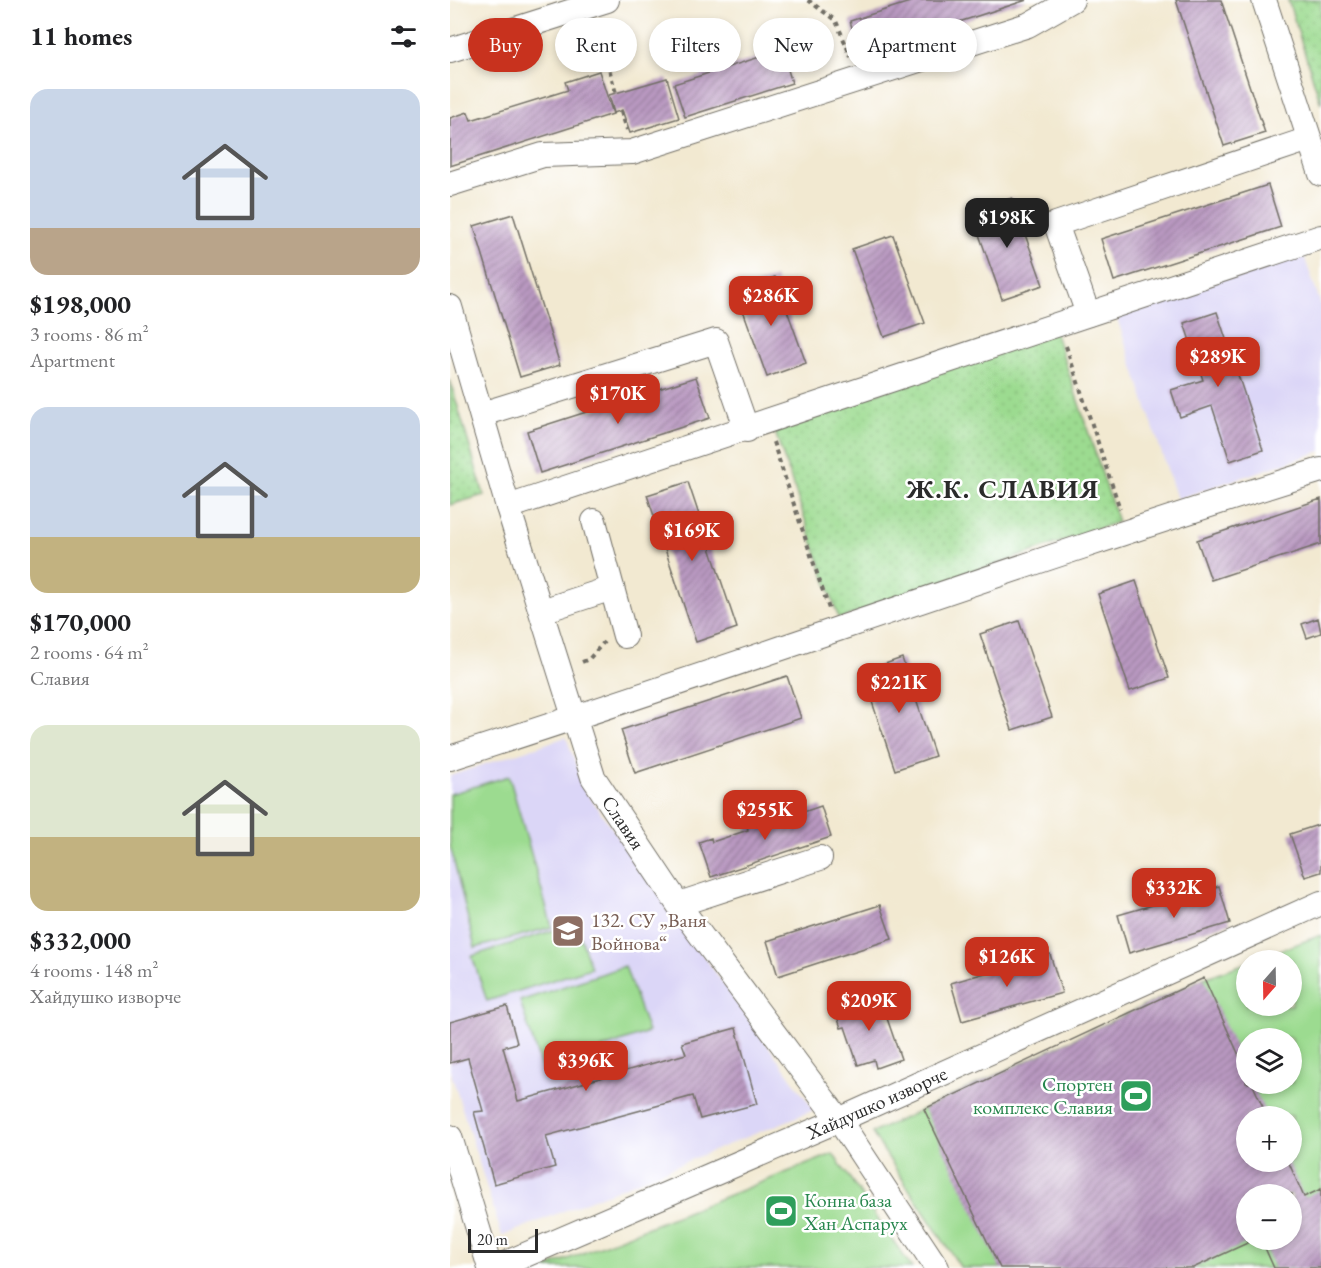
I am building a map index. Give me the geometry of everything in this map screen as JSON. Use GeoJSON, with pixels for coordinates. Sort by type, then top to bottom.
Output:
{"type":"FeatureCollection","features":[{"type":"Feature","properties":{"kind":"street"},"geometry":{"type":"LineString","coordinates":[[450,184],[543,155],[632,152],[1028,25],[1072,0]]}},
{"type":"Feature","properties":{"kind":"street"},"geometry":{"type":"LineString","coordinates":[[1264,0],[1321,174]]}},
{"type":"Feature","properties":{"kind":"street"},"geometry":{"type":"LineString","coordinates":[[450,50],[601,10]]}},
{"type":"Feature","properties":{"kind":"street"},"geometry":{"type":"LineString","coordinates":[[1088,314],[1056,224],[1310,139]]}},
{"type":"Feature","properties":{"kind":"street"},"geometry":{"type":"LineString","coordinates":[[508,507],[1321,237]]}},
{"type":"Feature","properties":{"kind":"street","name":"Славия"},"geometry":{"type":"LineString","coordinates":[[450,307],[508,507],[593,777],[679,904],[839,1120],[937,1268]]}},
{"type":"Feature","properties":{"kind":"street"},"geometry":{"type":"LineString","coordinates":[[482,414],[716,341],[757,426]]}},
{"type":"Feature","properties":{"kind":"street"},"geometry":{"type":"LineString","coordinates":[[450,758],[576,718],[1127,530],[1321,470]]}},
{"type":"Feature","properties":{"kind":"street"},"geometry":{"type":"LineString","coordinates":[[594,521],[623,631]]}},
{"type":"Feature","properties":{"kind":"street"},"geometry":{"type":"LineString","coordinates":[[542,611],[612,588]]}},
{"type":"Feature","properties":{"kind":"street"},"geometry":{"type":"LineString","coordinates":[[679,904],[820,858]]}},
{"type":"Feature","properties":{"kind":"street","name":"Хайдушко изворче"},"geometry":{"type":"LineString","coordinates":[[495,1268],[839,1120],[1321,903]]}},
{"type":"Feature","properties":{"kind":"street"},"geometry":{"type":"LineString","coordinates":[[450,1137],[490,1268]]}},
{"type":"Feature","properties":{"kind":"path"},"geometry":{"type":"LineString","coordinates":[[808,0],[836,21],[860,79]]}},
{"type":"Feature","properties":{"kind":"path"},"geometry":{"type":"LineString","coordinates":[[601,10],[616,93]]}},
{"type":"Feature","properties":{"kind":"path"},"geometry":{"type":"LineString","coordinates":[[1058,324],[1127,530]]}},
{"type":"Feature","properties":{"kind":"path"},"geometry":{"type":"LineString","coordinates":[[757,426],[836,629]]}},
{"type":"Feature","properties":{"kind":"path"},"geometry":{"type":"LineString","coordinates":[[563,678],[579,663],[589,659],[623,631]]}},
{"type":"Feature","properties":{"kind":"shaded area"},"geometry":{"type":"Polygon","coordinates":[[[1303,253],[1321,305],[1321,451],[1177,499],[1115,312],[1303,253]]]}},
{"type":"Feature","properties":{"kind":"shaded area","name":"132. СУ „Ваня Войнова“"},"geometry":{"type":"Polygon","coordinates":[[[566,737],[586,792],[814,1110],[502,1236],[450,1070],[450,776],[566,737]]]}},
{"type":"Feature","properties":{"kind":"green space"},"geometry":{"type":"Polygon","coordinates":[[[1288,0],[1321,0],[1321,104],[1288,0]]]}},
{"type":"Feature","properties":{"kind":"green space"},"geometry":{"type":"Polygon","coordinates":[[[1055,331],[1118,522],[839,619],[774,429],[1055,331]]]}},
{"type":"Feature","properties":{"kind":"green space"},"geometry":{"type":"Polygon","coordinates":[[[450,380],[484,495],[450,505],[450,380]]]}},
{"type":"Feature","properties":{"kind":"green space"},"geometry":{"type":"Polygon","coordinates":[[[509,776],[552,927],[475,948],[450,845],[450,794],[509,776]]]}},
{"type":"Feature","properties":{"kind":"green space"},"geometry":{"type":"Polygon","coordinates":[[[576,923],[591,968],[487,1001],[472,956],[576,923]]]}},
{"type":"Feature","properties":{"kind":"green space","name":"Спортен комплекс Славия"},"geometry":{"type":"Polygon","coordinates":[[[1321,935],[1321,1268],[961,1268],[872,1133],[1204,978],[1236,967],[1236,1016],[1302,1016],[1302,950],[1281,950],[1321,935]]]}},
{"type":"Feature","properties":{"kind":"green space"},"geometry":{"type":"Polygon","coordinates":[[[625,966],[648,1032],[542,1070],[520,1001],[625,966]]]}},
{"type":"Feature","properties":{"kind":"green space","name":"Конна база Хан Аспарух"},"geometry":{"type":"Polygon","coordinates":[[[833,1154],[912,1268],[545,1268],[833,1154]]]}},
{"type":"Feature","properties":{"kind":"building"},"geometry":{"type":"Polygon","coordinates":[[[916,0],[1027,0],[971,18],[859,18],[916,0]]]}},
{"type":"Feature","properties":{"kind":"building"},"geometry":{"type":"Polygon","coordinates":[[[1176,0],[1221,0],[1265,133],[1224,146],[1176,0]]]}},
{"type":"Feature","properties":{"kind":"building"},"geometry":{"type":"Polygon","coordinates":[[[753,59],[753,72],[789,72],[792,83],[685,117],[674,84],[712,72],[741,72],[741,63],[753,59]]]}},
{"type":"Feature","properties":{"kind":"building"},"geometry":{"type":"Polygon","coordinates":[[[599,72],[613,114],[450,166],[450,118],[468,112],[471,120],[568,90],[565,82],[599,72]]]}},
{"type":"Feature","properties":{"kind":"building"},"geometry":{"type":"Polygon","coordinates":[[[667,78],[679,118],[630,133],[622,110],[614,113],[609,95],[667,78]]]}},
{"type":"Feature","properties":{"kind":"building"},"geometry":{"type":"Polygon","coordinates":[[[1268,185],[1281,227],[1114,281],[1101,239],[1268,185]]]}},
{"type":"Feature","properties":{"kind":"building"},"geometry":{"type":"Polygon","coordinates":[[[1012,198],[1043,285],[1002,299],[971,212],[1012,198]]]}},
{"type":"Feature","properties":{"kind":"building"},"geometry":{"type":"Polygon","coordinates":[[[513,214],[560,365],[520,377],[474,226],[513,214]]]}},
{"type":"Feature","properties":{"kind":"building"},"geometry":{"type":"Polygon","coordinates":[[[893,235],[925,323],[884,337],[852,249],[893,235]]]}},
{"type":"Feature","properties":{"kind":"building"},"geometry":{"type":"Polygon","coordinates":[[[775,277],[806,363],[767,377],[736,291],[775,277]]]}},
{"type":"Feature","properties":{"kind":"building"},"geometry":{"type":"Polygon","coordinates":[[[1217,312],[1263,450],[1230,461],[1212,406],[1180,417],[1171,390],[1203,380],[1184,323],[1217,312]]]}},
{"type":"Feature","properties":{"kind":"building"},"geometry":{"type":"Polygon","coordinates":[[[696,377],[710,418],[540,473],[527,431],[696,377]]]}},
{"type":"Feature","properties":{"kind":"building"},"geometry":{"type":"Polygon","coordinates":[[[688,482],[737,628],[696,642],[647,495],[688,482]]]}},
{"type":"Feature","properties":{"kind":"building"},"geometry":{"type":"Polygon","coordinates":[[[1321,499],[1321,544],[1211,580],[1197,540],[1321,499]]]}},
{"type":"Feature","properties":{"kind":"building"},"geometry":{"type":"Polygon","coordinates":[[[1136,581],[1169,678],[1130,691],[1098,594],[1136,581]]]}},
{"type":"Feature","properties":{"kind":"building"},"geometry":{"type":"Polygon","coordinates":[[[1318,618],[1321,633],[1307,638],[1302,624],[1318,618]]]}},
{"type":"Feature","properties":{"kind":"building"},"geometry":{"type":"Polygon","coordinates":[[[1019,621],[1052,717],[1012,730],[980,634],[1019,621]]]}},
{"type":"Feature","properties":{"kind":"building"},"geometry":{"type":"Polygon","coordinates":[[[902,658],[935,756],[895,770],[862,672],[902,658]]]}},
{"type":"Feature","properties":{"kind":"building"},"geometry":{"type":"Polygon","coordinates":[[[787,676],[801,718],[635,773],[621,730],[787,676]]]}},
{"type":"Feature","properties":{"kind":"building"},"geometry":{"type":"Polygon","coordinates":[[[821,806],[831,837],[711,877],[699,842],[711,838],[712,842],[748,830],[747,826],[772,818],[774,822],[821,806]]]}},
{"type":"Feature","properties":{"kind":"building"},"geometry":{"type":"Polygon","coordinates":[[[1321,824],[1321,872],[1305,877],[1290,834],[1321,824]]]}},
{"type":"Feature","properties":{"kind":"building"},"geometry":{"type":"Polygon","coordinates":[[[1219,886],[1230,923],[1129,953],[1118,915],[1219,886]]]}},
{"type":"Feature","properties":{"kind":"building"},"geometry":{"type":"Polygon","coordinates":[[[880,905],[892,939],[778,976],[767,941],[880,905]]]}},
{"type":"Feature","properties":{"kind":"building"},"geometry":{"type":"Polygon","coordinates":[[[1050,954],[1062,993],[962,1021],[951,983],[1050,954]]]}},
{"type":"Feature","properties":{"kind":"building","name":"Спортен комплекс Славия"},"geometry":{"type":"Polygon","coordinates":[[[1204,978],[1236,1049],[1236,1094],[1257,1094],[1262,1106],[1236,1106],[1236,1172],[1293,1172],[1298,1184],[1236,1184],[1236,1248],[1193,1268],[1000,1268],[924,1109],[1204,978]]]}},
{"type":"Feature","properties":{"kind":"building"},"geometry":{"type":"Polygon","coordinates":[[[879,995],[901,1059],[876,1068],[874,1060],[858,1065],[845,1027],[841,1028],[835,1010],[879,995]]]}},
{"type":"Feature","properties":{"kind":"building"},"geometry":{"type":"Polygon","coordinates":[[[507,1006],[517,1043],[503,1047],[518,1101],[686,1054],[682,1043],[736,1028],[757,1104],[700,1119],[693,1096],[546,1136],[555,1167],[494,1184],[474,1112],[483,1111],[468,1058],[450,1063],[450,1022],[507,1006]]]}},
{"type":"Feature","properties":{"kind":"building","name":"Спортен комплекс Славия"},"geometry":{"type":"Polygon","coordinates":[[[1321,1189],[1321,1268],[1274,1268],[1266,1250],[1302,1250],[1302,1192],[1304,1197],[1321,1189]]]}},
{"type":"Feature","properties":{"kind":"place","name":"132. СУ „Ваня Войнова“"},"geometry":{"type":"Point","coordinates":[568,931]}},
{"type":"Feature","properties":{"kind":"place","name":"Спортен комплекс Славия"},"geometry":{"type":"Point","coordinates":[1136,1096]}},
{"type":"Feature","properties":{"kind":"place","name":"Конна база Хан Аспарух"},"geometry":{"type":"Point","coordinates":[781,1211]}},
{"type":"Feature","properties":{"kind":"district","name":"Ж.К. СЛАВИЯ"},"geometry":{"type":"Point","coordinates":[1003,489]}}]}
